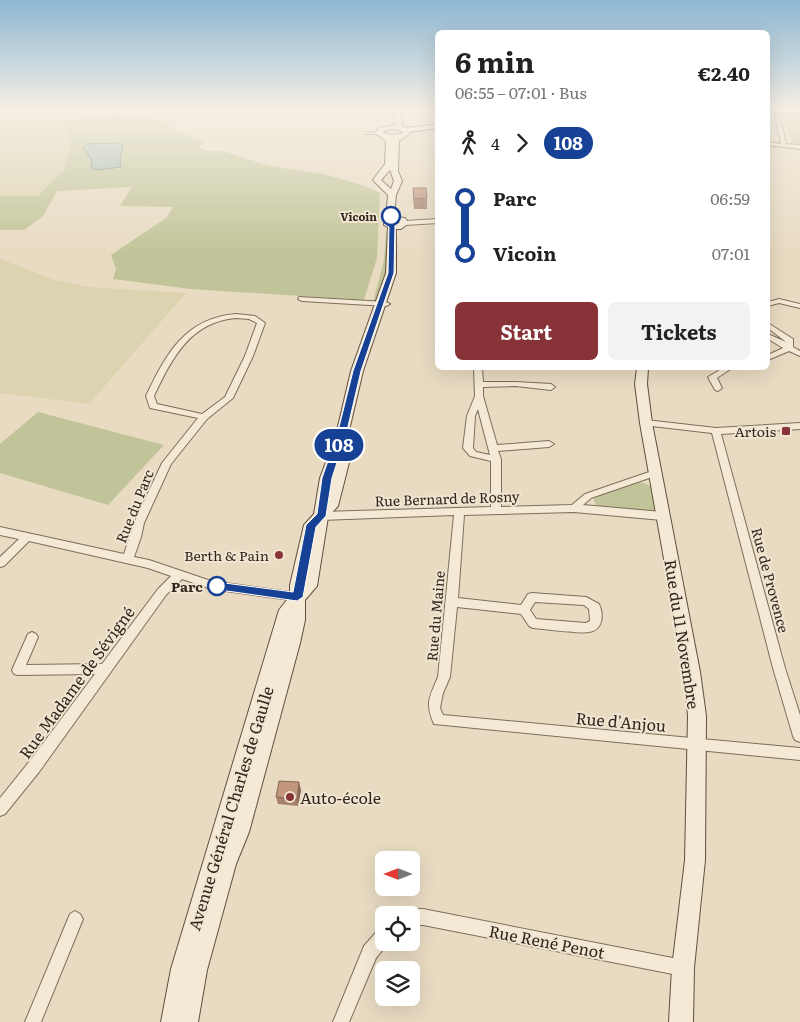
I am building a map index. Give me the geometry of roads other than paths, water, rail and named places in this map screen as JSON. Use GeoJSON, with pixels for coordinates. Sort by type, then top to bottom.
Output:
{"type":"FeatureCollection","features":[{"type":"Feature","properties":{"kind":"main road"},"geometry":{"type":"LineString","coordinates":[[389,158],[388,168],[378,176],[377,180],[392,194]]}},
{"type":"Feature","properties":{"kind":"main road","name":"Avenue Général Charles de Gaulle"},"geometry":{"type":"LineString","coordinates":[[172,1022],[182,970],[287,610],[309,586],[321,516],[331,506],[391,273],[397,223],[392,210],[392,194],[398,181],[394,168],[395,158]]}},
{"type":"Feature","properties":{"kind":"main road","name":"Rue du 11 Novembre"},"geometry":{"type":"LineString","coordinates":[[642,370],[641,384],[646,423],[692,672],[697,716],[694,860],[683,968],[681,1022]]}},
{"type":"Feature","properties":{"kind":"main road","name":"Avenue Général Charles de Gaulle"},"geometry":{"type":"LineString","coordinates":[[186,1022],[196,970],[226,864],[242,824],[292,643],[297,620],[297,597]]}},
{"type":"Feature","properties":{"kind":"street"},"geometry":{"type":"LineString","coordinates":[[397,223],[435,221]]}},
{"type":"Feature","properties":{"kind":"street"},"geometry":{"type":"LineString","coordinates":[[302,299],[383,304]]}},
{"type":"Feature","properties":{"kind":"street"},"geometry":{"type":"LineString","coordinates":[[770,304],[779,302],[800,306]]}},
{"type":"Feature","properties":{"kind":"street","name":"Rue du Parc"},"geometry":{"type":"LineString","coordinates":[[128,558],[139,523],[167,463],[204,418],[229,398],[249,356],[261,323],[257,318],[230,316],[200,324],[177,349],[158,378],[150,396],[153,406],[204,418]]}},
{"type":"Feature","properties":{"kind":"street"},"geometry":{"type":"LineString","coordinates":[[770,326],[790,341],[789,348]]}},
{"type":"Feature","properties":{"kind":"street"},"geometry":{"type":"LineString","coordinates":[[770,339],[781,335]]}},
{"type":"Feature","properties":{"kind":"street"},"geometry":{"type":"LineString","coordinates":[[770,339],[800,354]]}},
{"type":"Feature","properties":{"kind":"street"},"geometry":{"type":"LineString","coordinates":[[770,357],[789,348]]}},
{"type":"Feature","properties":{"kind":"street"},"geometry":{"type":"LineString","coordinates":[[478,370],[479,396],[496,458],[496,510]]}},
{"type":"Feature","properties":{"kind":"street"},"geometry":{"type":"LineString","coordinates":[[718,388],[712,377],[724,370]]}},
{"type":"Feature","properties":{"kind":"street"},"geometry":{"type":"LineString","coordinates":[[478,385],[516,384],[551,387]]}},
{"type":"Feature","properties":{"kind":"street"},"geometry":{"type":"LineString","coordinates":[[479,396],[471,416],[468,448],[473,454],[496,458]]}},
{"type":"Feature","properties":{"kind":"street"},"geometry":{"type":"LineString","coordinates":[[646,423],[716,431],[800,426]]}},
{"type":"Feature","properties":{"kind":"street","name":"Rue de Provence"},"geometry":{"type":"LineString","coordinates":[[716,431],[779,668],[800,736]]}},
{"type":"Feature","properties":{"kind":"street"},"geometry":{"type":"LineString","coordinates":[[494,448],[549,444]]}},
{"type":"Feature","properties":{"kind":"street"},"geometry":{"type":"LineString","coordinates":[[574,508],[588,496],[655,473]]}},
{"type":"Feature","properties":{"kind":"street","name":"Rue Bernard de Rosny"},"geometry":{"type":"LineString","coordinates":[[321,516],[574,508],[662,516]]}},
{"type":"Feature","properties":{"kind":"street","name":"Rue du Maine"},"geometry":{"type":"LineString","coordinates":[[439,720],[434,708],[437,693],[444,677],[459,511]]}},
{"type":"Feature","properties":{"kind":"street"},"geometry":{"type":"LineString","coordinates":[[0,531],[128,558],[179,575],[235,590],[297,597]]}},
{"type":"Feature","properties":{"kind":"street"},"geometry":{"type":"LineString","coordinates":[[0,563],[26,538]]}},
{"type":"Feature","properties":{"kind":"street","name":"Rue Madame de Sévigné"},"geometry":{"type":"LineString","coordinates":[[0,809],[34,767],[162,592],[179,575]]}},
{"type":"Feature","properties":{"kind":"street"},"geometry":{"type":"LineString","coordinates":[[532,598],[586,601],[595,607],[596,623],[588,628],[533,624],[524,610],[532,598]]}},
{"type":"Feature","properties":{"kind":"street"},"geometry":{"type":"LineString","coordinates":[[452,602],[524,610]]}},
{"type":"Feature","properties":{"kind":"street"},"geometry":{"type":"LineString","coordinates":[[32,637],[18,670],[106,669]]}},
{"type":"Feature","properties":{"kind":"street","name":"Rue d'Anjou"},"geometry":{"type":"LineString","coordinates":[[439,720],[800,754]]}},
{"type":"Feature","properties":{"kind":"street","name":"Rue René Penot"},"geometry":{"type":"LineString","coordinates":[[420,916],[683,968]]}},
{"type":"Feature","properties":{"kind":"street"},"geometry":{"type":"LineString","coordinates":[[33,1022],[74,919]]}},
{"type":"Feature","properties":{"kind":"street"},"geometry":{"type":"LineString","coordinates":[[341,1022],[370,952],[375,946]]}},
{"type":"Feature","properties":{"kind":"water"},"geometry":{"type":"Polygon","coordinates":[[[90,158],[121,158],[121,167],[92,169],[90,158]]]}},
{"type":"Feature","properties":{"kind":"place","name":"Vicoin"},"geometry":{"type":"Point","coordinates":[391,216]}},
{"type":"Feature","properties":{"kind":"place","name":"Artois"},"geometry":{"type":"Point","coordinates":[786,431]}},
{"type":"Feature","properties":{"kind":"place","name":"Berth & Pain"},"geometry":{"type":"Point","coordinates":[279,555]}},
{"type":"Feature","properties":{"kind":"place","name":"Parc"},"geometry":{"type":"Point","coordinates":[217,586]}},
{"type":"Feature","properties":{"kind":"place","name":"Auto-école"},"geometry":{"type":"Point","coordinates":[290,797]}}]}
